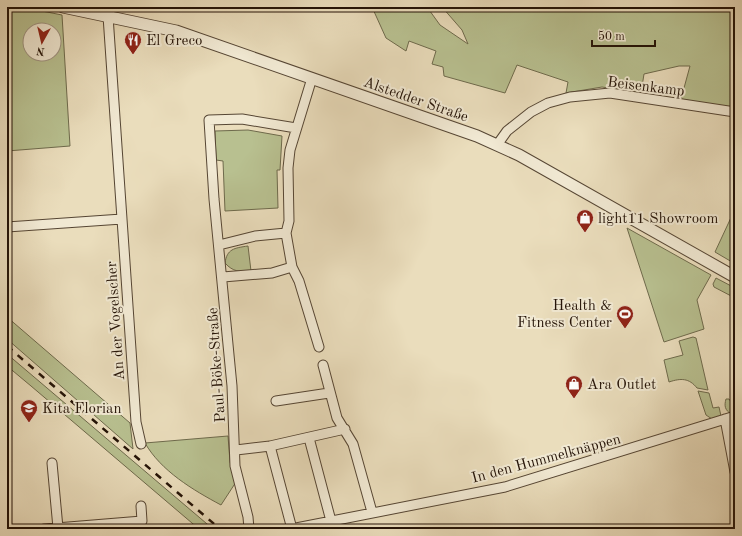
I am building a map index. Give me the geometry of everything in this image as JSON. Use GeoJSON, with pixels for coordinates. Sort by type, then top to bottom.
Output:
{"type":"FeatureCollection","features":[{"type":"Feature","properties":{"kind":"street","name":"Alstedder Straße"},"geometry":{"type":"LineString","coordinates":[[64,7],[176,31],[450,126],[497,145],[735,277]]}},
{"type":"Feature","properties":{"kind":"street","name":"An der Vogelscher"},"geometry":{"type":"LineString","coordinates":[[108,16],[136,422],[140,444]]}},
{"type":"Feature","properties":{"kind":"street"},"geometry":{"type":"LineString","coordinates":[[312,78],[296,128],[288,168],[289,221],[286,233],[292,267],[299,281],[319,347]]}},
{"type":"Feature","properties":{"kind":"street","name":"Beisenkamp"},"geometry":{"type":"LineString","coordinates":[[497,145],[507,131],[531,112],[548,103],[570,97],[610,93],[735,112]]}},
{"type":"Feature","properties":{"kind":"street","name":"Paul-Böke-Straße"},"geometry":{"type":"LineString","coordinates":[[249,529],[248,517],[235,466],[236,450],[232,386],[209,120],[242,119],[296,128]]}},
{"type":"Feature","properties":{"kind":"street"},"geometry":{"type":"LineString","coordinates":[[7,226],[122,219]]}},
{"type":"Feature","properties":{"kind":"street"},"geometry":{"type":"LineString","coordinates":[[219,245],[254,236],[286,233]]}},
{"type":"Feature","properties":{"kind":"street"},"geometry":{"type":"LineString","coordinates":[[223,277],[272,273],[292,267]]}},
{"type":"Feature","properties":{"kind":"street"},"geometry":{"type":"LineString","coordinates":[[323,365],[329,393],[337,418],[353,444],[372,512]]}},
{"type":"Feature","properties":{"kind":"street"},"geometry":{"type":"LineString","coordinates":[[276,402],[329,393]]}},
{"type":"Feature","properties":{"kind":"street","name":"In den Hummelknäppen"},"geometry":{"type":"LineString","coordinates":[[292,529],[372,512],[505,487],[735,416]]}},
{"type":"Feature","properties":{"kind":"street"},"geometry":{"type":"LineString","coordinates":[[725,419],[735,472]]}},
{"type":"Feature","properties":{"kind":"street"},"geometry":{"type":"LineString","coordinates":[[236,450],[270,446],[345,429]]}},
{"type":"Feature","properties":{"kind":"street"},"geometry":{"type":"LineString","coordinates":[[309,438],[331,521]]}},
{"type":"Feature","properties":{"kind":"street"},"geometry":{"type":"LineString","coordinates":[[270,446],[292,529]]}},
{"type":"Feature","properties":{"kind":"street"},"geometry":{"type":"LineString","coordinates":[[52,463],[58,528]]}},
{"type":"Feature","properties":{"kind":"street"},"geometry":{"type":"LineString","coordinates":[[44,529],[142,521],[141,506]]}},
{"type":"Feature","properties":{"kind":"green space"},"geometry":{"type":"Polygon","coordinates":[[[7,7],[22,7],[62,15],[70,146],[7,151],[7,7]]]}},
{"type":"Feature","properties":{"kind":"green space"},"geometry":{"type":"Polygon","coordinates":[[[372,7],[427,7],[440,25],[468,44],[462,30],[442,7],[735,7],[735,109],[681,99],[690,66],[679,66],[644,74],[641,93],[602,87],[566,93],[568,82],[517,65],[505,93],[444,76],[443,67],[432,64],[436,51],[409,41],[406,51],[386,38],[372,7]]]}},
{"type":"Feature","properties":{"kind":"green space"},"geometry":{"type":"Polygon","coordinates":[[[248,130],[282,136],[280,170],[277,170],[278,208],[225,211],[223,161],[216,160],[215,131],[248,130]]]}},
{"type":"Feature","properties":{"kind":"green space"},"geometry":{"type":"Polygon","coordinates":[[[735,209],[735,257],[732,262],[715,252],[735,209]]]}},
{"type":"Feature","properties":{"kind":"green space"},"geometry":{"type":"Polygon","coordinates":[[[627,228],[711,275],[697,300],[704,329],[664,342],[627,228]]]}},
{"type":"Feature","properties":{"kind":"green space"},"geometry":{"type":"Polygon","coordinates":[[[248,246],[251,271],[237,271],[225,263],[229,252],[248,246]]]}},
{"type":"Feature","properties":{"kind":"green space"},"geometry":{"type":"Polygon","coordinates":[[[716,278],[735,288],[735,298],[714,287],[713,284],[716,278]]]}},
{"type":"Feature","properties":{"kind":"green space"},"geometry":{"type":"Polygon","coordinates":[[[7,317],[130,423],[133,449],[7,339],[7,317]]]}},
{"type":"Feature","properties":{"kind":"green space"},"geometry":{"type":"Polygon","coordinates":[[[693,337],[696,338],[708,390],[697,388],[691,382],[684,380],[669,382],[664,360],[683,355],[679,341],[693,337]]]}},
{"type":"Feature","properties":{"kind":"green space"},"geometry":{"type":"Polygon","coordinates":[[[7,354],[213,529],[199,529],[7,366],[7,354]]]}},
{"type":"Feature","properties":{"kind":"green space"},"geometry":{"type":"Polygon","coordinates":[[[698,391],[709,393],[713,408],[719,407],[721,416],[712,419],[706,415],[698,391]]]}},
{"type":"Feature","properties":{"kind":"green space"},"geometry":{"type":"Polygon","coordinates":[[[726,399],[729,399],[731,402],[735,401],[735,413],[731,414],[727,411],[725,406],[726,399]]]}},
{"type":"Feature","properties":{"kind":"green space"},"geometry":{"type":"Polygon","coordinates":[[[228,436],[230,462],[236,482],[221,505],[178,479],[160,462],[145,443],[228,436]]]}},
{"type":"Feature","properties":{"kind":"railway"},"geometry":{"type":"LineString","coordinates":[[7,346],[220,529]]}},
{"type":"Feature","properties":{"kind":"place","name":"El Greco"},"geometry":{"type":"Point","coordinates":[133,55]}},
{"type":"Feature","properties":{"kind":"place","name":"light11 Showroom"},"geometry":{"type":"Point","coordinates":[585,233]}},
{"type":"Feature","properties":{"kind":"place","name":"Health & Fitness Center"},"geometry":{"type":"Point","coordinates":[625,329]}},
{"type":"Feature","properties":{"kind":"place","name":"Ara Outlet"},"geometry":{"type":"Point","coordinates":[574,399]}},
{"type":"Feature","properties":{"kind":"place","name":"Kita Florian"},"geometry":{"type":"Point","coordinates":[29,423]}}]}
